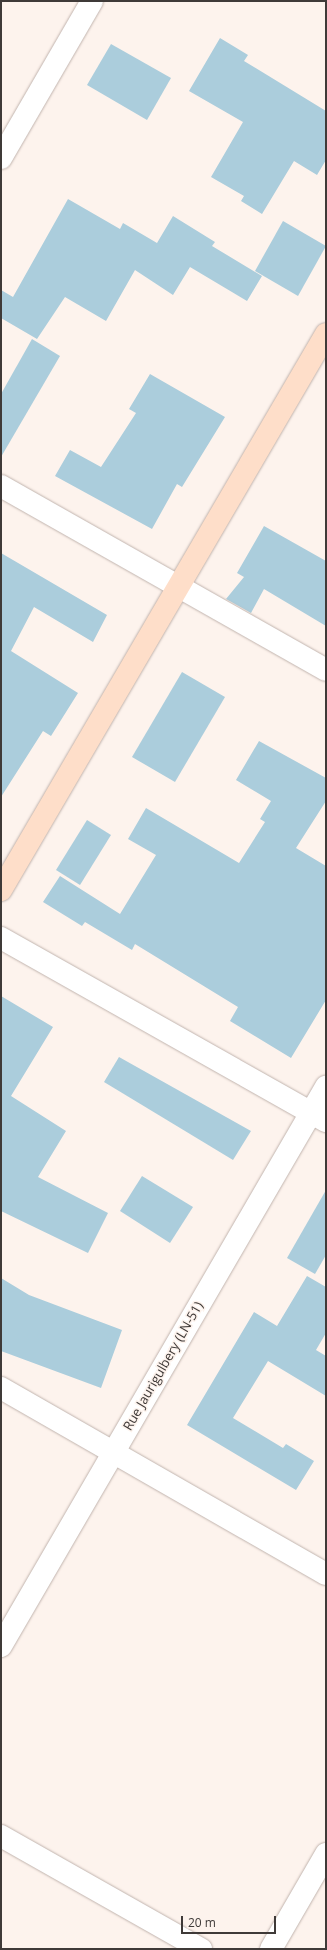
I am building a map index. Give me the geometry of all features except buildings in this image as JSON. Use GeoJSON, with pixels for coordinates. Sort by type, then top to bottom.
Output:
{"type":"FeatureCollection","features":[{"type":"Feature","properties":{"kind":"street"},"geometry":{"type":"LineString","coordinates":[[1,158],[92,1]]}},
{"type":"Feature","properties":{"kind":"street"},"geometry":{"type":"LineString","coordinates":[[1,890],[326,334]]}},
{"type":"Feature","properties":{"kind":"street"},"geometry":{"type":"LineString","coordinates":[[1,486],[326,670]]}},
{"type":"Feature","properties":{"kind":"street"},"geometry":{"type":"LineString","coordinates":[[1,938],[318,1117]]}},
{"type":"Feature","properties":{"kind":"street","name":"Rue Jaurigulbery (LN-51)"},"geometry":{"type":"LineString","coordinates":[[1,1646],[113,1452],[318,1117],[326,1087]]}},
{"type":"Feature","properties":{"kind":"street"},"geometry":{"type":"LineString","coordinates":[[1,1388],[326,1574]]}},
{"type":"Feature","properties":{"kind":"street"},"geometry":{"type":"LineString","coordinates":[[1,1836],[201,1949]]}},
{"type":"Feature","properties":{"kind":"street"},"geometry":{"type":"LineString","coordinates":[[271,1949],[326,1854]]}}]}
